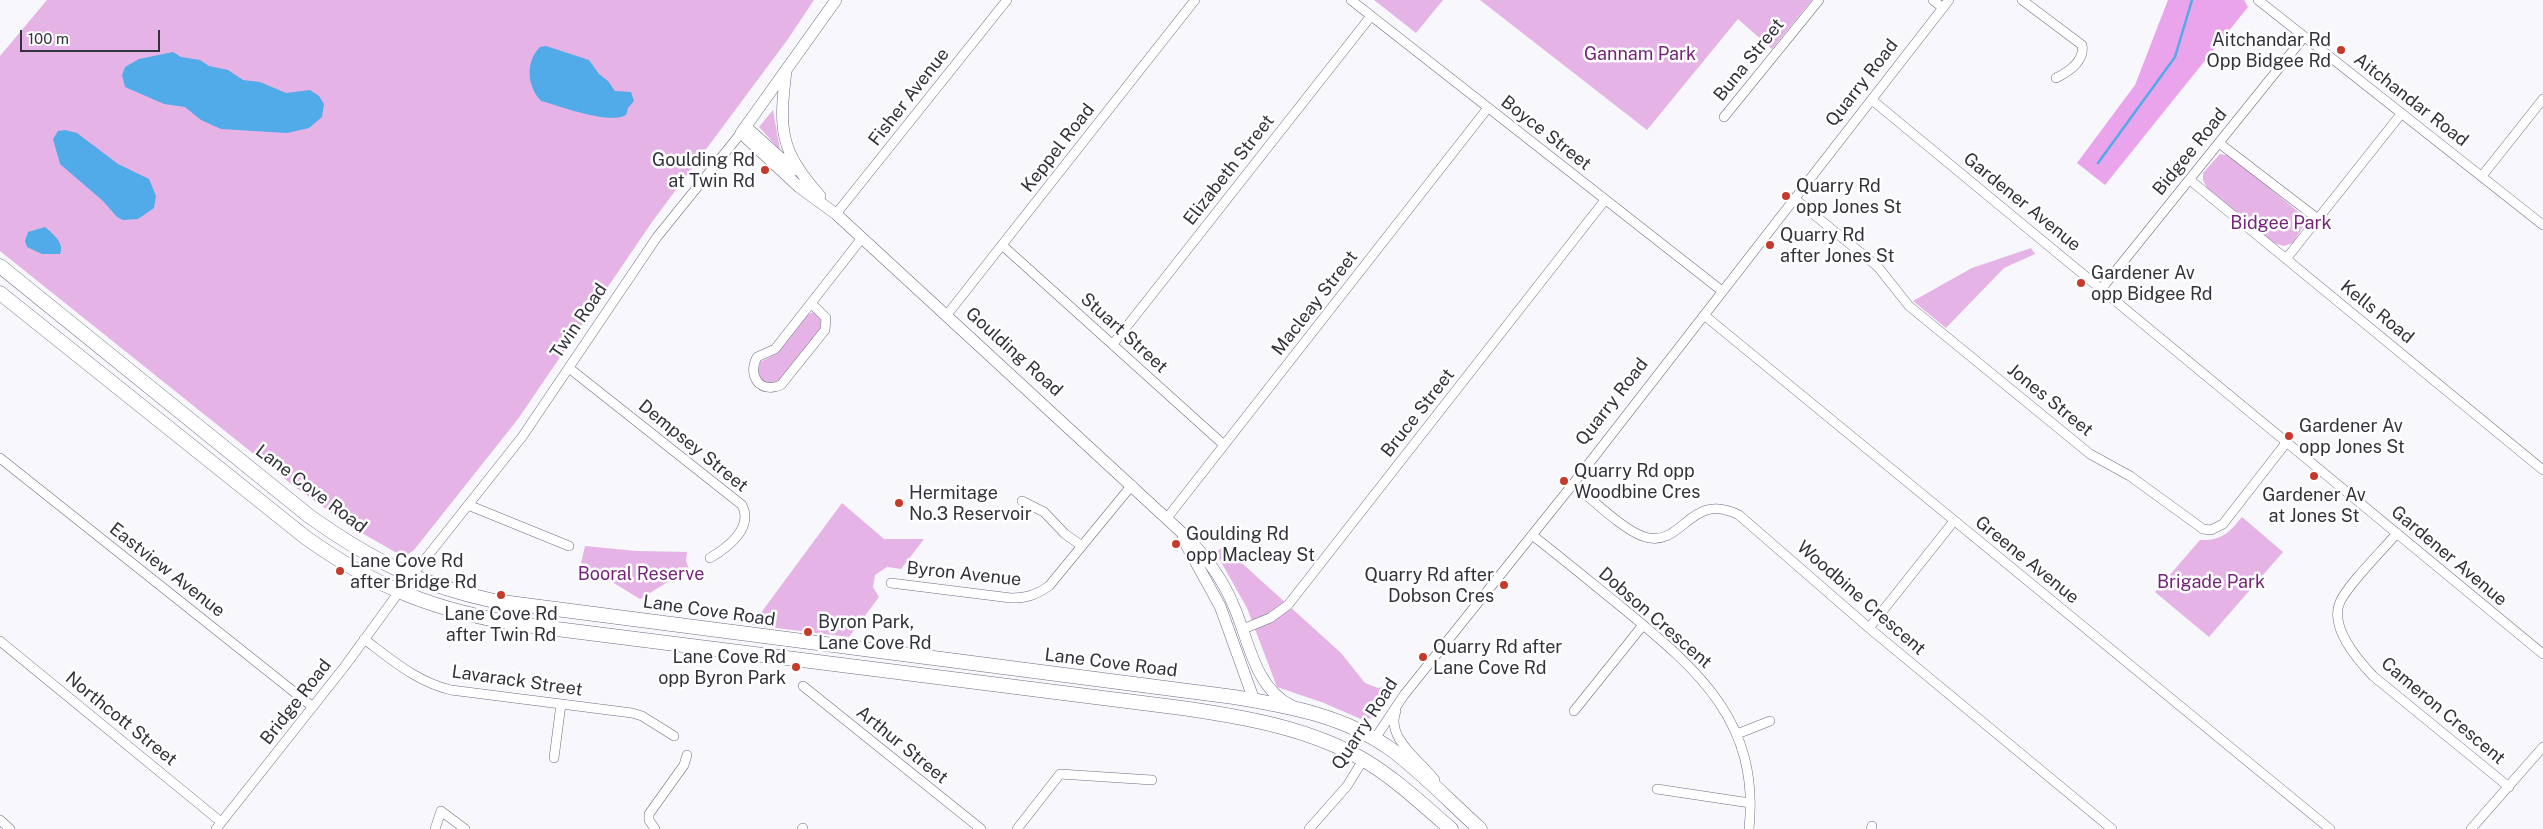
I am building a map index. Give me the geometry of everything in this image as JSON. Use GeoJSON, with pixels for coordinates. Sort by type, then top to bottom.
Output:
{"type":"FeatureCollection","features":[{"type":"Feature","properties":{"kind":"highway","name":"Lane Cove Road"},"geometry":{"type":"LineString","coordinates":[[0,266],[310,516],[347,543],[411,577],[448,590],[494,601],[1254,700],[1294,707],[1334,720],[1392,751],[1480,829]]}},
{"type":"Feature","properties":{"kind":"highway","name":"Lane Cove Road"},"geometry":{"type":"LineString","coordinates":[[0,293],[305,537],[344,565],[399,592],[457,612],[504,622],[1182,708],[1255,720],[1303,734],[1363,760],[1412,796],[1451,829]]}},
{"type":"Feature","properties":{"kind":"highway","name":"Twin Road"},"geometry":{"type":"LineString","coordinates":[[399,592],[411,577]]}},
{"type":"Feature","properties":{"kind":"highway","name":"Goulding Road"},"geometry":{"type":"LineString","coordinates":[[1254,700],[1263,711],[1303,734]]}},
{"type":"Feature","properties":{"kind":"highway","name":"Quarry Road"},"geometry":{"type":"LineString","coordinates":[[1363,760],[1374,740]]}},
{"type":"Feature","properties":{"kind":"main road","name":"Twin Road"},"geometry":{"type":"LineString","coordinates":[[743,130],[836,0]]}},
{"type":"Feature","properties":{"kind":"main road","name":"Twin Road"},"geometry":{"type":"LineString","coordinates":[[782,130],[782,103],[787,69]]}},
{"type":"Feature","properties":{"kind":"main road","name":"Goulding Road"},"geometry":{"type":"LineString","coordinates":[[743,130],[799,187],[836,214]]}},
{"type":"Feature","properties":{"kind":"main road"},"geometry":{"type":"LineString","coordinates":[[743,130],[805,180]]}},
{"type":"Feature","properties":{"kind":"main road","name":"Goulding Road"},"geometry":{"type":"LineString","coordinates":[[782,130],[791,158],[805,180],[836,214],[1192,542],[1211,565],[1232,602],[1257,670],[1265,683],[1278,697],[1294,707]]}},
{"type":"Feature","properties":{"kind":"main road","name":"Goulding Road"},"geometry":{"type":"LineString","coordinates":[[1167,518],[1202,571],[1231,633],[1254,700]]}},
{"type":"Feature","properties":{"kind":"main road"},"geometry":{"type":"LineString","coordinates":[[1231,633],[1243,628]]}},
{"type":"Feature","properties":{"kind":"street","name":"Fisher Avenue"},"geometry":{"type":"LineString","coordinates":[[836,214],[1007,0]]}},
{"type":"Feature","properties":{"kind":"street","name":"Keppel Road"},"geometry":{"type":"LineString","coordinates":[[946,316],[1195,0]]}},
{"type":"Feature","properties":{"kind":"street","name":"Boyce Street"},"geometry":{"type":"LineString","coordinates":[[1351,0],[1722,291]]}},
{"type":"Feature","properties":{"kind":"street","name":"Buna Street"},"geometry":{"type":"LineString","coordinates":[[1724,117],[1819,0]]}},
{"type":"Feature","properties":{"kind":"street"},"geometry":{"type":"LineString","coordinates":[[1933,0],[1946,4]]}},
{"type":"Feature","properties":{"kind":"street"},"geometry":{"type":"LineString","coordinates":[[2022,0],[2082,45],[2081,57],[2076,64],[2056,78]]}},
{"type":"Feature","properties":{"kind":"street","name":"Aitchandar Road"},"geometry":{"type":"LineString","coordinates":[[2258,0],[2543,225]]}},
{"type":"Feature","properties":{"kind":"street","name":"Quarry Road"},"geometry":{"type":"LineString","coordinates":[[1374,740],[1404,695],[1573,484],[1946,4]]}},
{"type":"Feature","properties":{"kind":"street","name":"Elizabeth Street"},"geometry":{"type":"LineString","coordinates":[[1113,344],[1371,16]]}},
{"type":"Feature","properties":{"kind":"street","name":"Bidgee Road"},"geometry":{"type":"LineString","coordinates":[[2102,288],[2304,37]]}},
{"type":"Feature","properties":{"kind":"street"},"geometry":{"type":"LineString","coordinates":[[2482,176],[2543,98]]}},
{"type":"Feature","properties":{"kind":"street","name":"Gardener Avenue"},"geometry":{"type":"LineString","coordinates":[[1872,100],[2543,654]]}},
{"type":"Feature","properties":{"kind":"street","name":"Macleay Street"},"geometry":{"type":"LineString","coordinates":[[1167,518],[1488,109]]}},
{"type":"Feature","properties":{"kind":"street"},"geometry":{"type":"LineString","coordinates":[[2286,259],[2401,114]]}},
{"type":"Feature","properties":{"kind":"street","name":"Twin Road"},"geometry":{"type":"LineString","coordinates":[[411,577],[527,430],[657,237],[743,130]]}},
{"type":"Feature","properties":{"kind":"street"},"geometry":{"type":"LineString","coordinates":[[2219,143],[2318,219]]}},
{"type":"Feature","properties":{"kind":"street","name":"Kells Road"},"geometry":{"type":"LineString","coordinates":[[2190,180],[2543,470]]}},
{"type":"Feature","properties":{"kind":"street","name":"Jones Street"},"geometry":{"type":"LineString","coordinates":[[1795,199],[1878,267],[1909,306],[2083,448],[2130,476],[2203,530],[2211,530],[2223,524],[2286,443]]}},
{"type":"Feature","properties":{"kind":"street","name":"Bruce Street"},"geometry":{"type":"LineString","coordinates":[[1243,628],[1274,616],[1288,604],[1605,200]]}},
{"type":"Feature","properties":{"kind":"street"},"geometry":{"type":"LineString","coordinates":[[811,303],[826,318],[825,330],[781,385],[771,388],[759,384],[753,376],[752,370],[757,357],[775,349],[811,303],[862,238]]}},
{"type":"Feature","properties":{"kind":"street","name":"Stuart Street"},"geometry":{"type":"LineString","coordinates":[[1002,245],[1224,445]]}},
{"type":"Feature","properties":{"kind":"street","name":"Greene Avenue"},"geometry":{"type":"LineString","coordinates":[[1704,315],[2330,829]]}},
{"type":"Feature","properties":{"kind":"street","name":"Dempsey Street"},"geometry":{"type":"LineString","coordinates":[[569,368],[742,505],[745,512],[744,527],[727,547],[710,558]]}},
{"type":"Feature","properties":{"kind":"street","name":"Eastview Avenue"},"geometry":{"type":"LineString","coordinates":[[0,458],[313,707]]}},
{"type":"Feature","properties":{"kind":"street","name":"Woodbine Crescent"},"geometry":{"type":"LineString","coordinates":[[1573,484],[1635,533],[1651,538],[1669,535],[1690,518],[1708,509],[1715,508],[1739,515],[1870,628],[2112,829]]}},
{"type":"Feature","properties":{"kind":"street","name":"Byron Avenue"},"geometry":{"type":"LineString","coordinates":[[891,583],[1025,598],[1038,594],[1049,586],[1132,485]]}},
{"type":"Feature","properties":{"kind":"street"},"geometry":{"type":"LineString","coordinates":[[1022,501],[1044,512],[1082,546]]}},
{"type":"Feature","properties":{"kind":"street"},"geometry":{"type":"LineString","coordinates":[[468,505],[569,546]]}},
{"type":"Feature","properties":{"kind":"street"},"geometry":{"type":"LineString","coordinates":[[1870,628],[1954,521]]}},
{"type":"Feature","properties":{"kind":"street","name":"Cameron Crescent"},"geometry":{"type":"LineString","coordinates":[[2397,533],[2340,602],[2339,622],[2344,635],[2364,666],[2373,676],[2509,787]]}},
{"type":"Feature","properties":{"kind":"street","name":"Dobson Crescent"},"geometry":{"type":"LineString","coordinates":[[1532,535],[1689,664],[1704,681],[1737,734],[1746,768],[1750,803],[1749,829]]}},
{"type":"Feature","properties":{"kind":"street","name":"Bridge Road"},"geometry":{"type":"LineString","coordinates":[[218,826],[313,707],[399,592]]}},
{"type":"Feature","properties":{"kind":"street"},"geometry":{"type":"LineString","coordinates":[[1574,710],[1643,625]]}},
{"type":"Feature","properties":{"kind":"street","name":"Lavarack Street"},"geometry":{"type":"LineString","coordinates":[[364,639],[404,670],[432,685],[451,690],[632,713],[642,716],[674,736]]}},
{"type":"Feature","properties":{"kind":"street","name":"Northcott Street"},"geometry":{"type":"LineString","coordinates":[[0,641],[218,826]]}},
{"type":"Feature","properties":{"kind":"street","name":"Arthur Street"},"geometry":{"type":"LineString","coordinates":[[803,686],[981,829]]}},
{"type":"Feature","properties":{"kind":"street"},"geometry":{"type":"LineString","coordinates":[[1404,695],[1394,717],[1395,733],[1432,777],[1451,804]]}},
{"type":"Feature","properties":{"kind":"street"},"geometry":{"type":"LineString","coordinates":[[554,758],[561,704]]}},
{"type":"Feature","properties":{"kind":"street"},"geometry":{"type":"LineString","coordinates":[[1737,734],[1770,721]]}},
{"type":"Feature","properties":{"kind":"street"},"geometry":{"type":"LineString","coordinates":[[2473,827],[2543,747]]}},
{"type":"Feature","properties":{"kind":"street"},"geometry":{"type":"LineString","coordinates":[[655,829],[649,820],[650,814],[684,765],[687,755]]}},
{"type":"Feature","properties":{"kind":"street","name":"Quarry Road"},"geometry":{"type":"LineString","coordinates":[[1309,829],[1346,786],[1363,760]]}},
{"type":"Feature","properties":{"kind":"street"},"geometry":{"type":"LineString","coordinates":[[1017,829],[1060,774],[1152,780]]}},
{"type":"Feature","properties":{"kind":"street"},"geometry":{"type":"LineString","coordinates":[[1657,789],[1750,803]]}},
{"type":"Feature","properties":{"kind":"street"},"geometry":{"type":"LineString","coordinates":[[435,829],[441,811],[465,829]]}},
{"type":"Feature","properties":{"kind":"street"},"geometry":{"type":"LineString","coordinates":[[0,820],[10,829]]}},
{"type":"Feature","properties":{"kind":"street"},"geometry":{"type":"LineString","coordinates":[[2473,827],[2484,829]]}},
{"type":"Feature","properties":{"kind":"green space"},"geometry":{"type":"Polygon","coordinates":[[[47,0],[814,0],[788,39],[652,222],[518,419],[414,550],[404,557],[353,528],[295,487],[0,251],[0,56],[47,0]]]}},
{"type":"Feature","properties":{"kind":"green space"},"geometry":{"type":"Polygon","coordinates":[[[1374,0],[1443,0],[1416,33],[1374,0]]]}},
{"type":"Feature","properties":{"kind":"green space","name":"Gannam Park"},"geometry":{"type":"Polygon","coordinates":[[[1480,0],[1812,0],[1772,49],[1738,19],[1647,130],[1480,0]]]}},
{"type":"Feature","properties":{"kind":"green space"},"geometry":{"type":"Polygon","coordinates":[[[773,110],[780,150],[759,127],[773,110]]]}},
{"type":"Feature","properties":{"kind":"green space","name":"Bidgee Park"},"geometry":{"type":"Polygon","coordinates":[[[2220,154],[2231,156],[2302,215],[2304,225],[2293,243],[2284,246],[2274,243],[2207,188],[2203,180],[2203,173],[2220,154]]]}},
{"type":"Feature","properties":{"kind":"green space"},"geometry":{"type":"Polygon","coordinates":[[[2031,248],[2035,254],[2004,268],[1946,328],[1913,301],[1972,268],[2031,248]]]}},
{"type":"Feature","properties":{"kind":"green space"},"geometry":{"type":"Polygon","coordinates":[[[813,312],[821,318],[820,330],[781,379],[775,384],[763,382],[757,374],[760,362],[776,354],[805,316],[813,312]]]}},
{"type":"Feature","properties":{"kind":"green space"},"geometry":{"type":"Polygon","coordinates":[[[842,503],[884,539],[924,539],[901,569],[887,567],[875,575],[873,587],[879,597],[849,637],[752,625],[842,503]]]}},
{"type":"Feature","properties":{"kind":"green space","name":"Brigade Park"},"geometry":{"type":"Polygon","coordinates":[[[2242,517],[2283,552],[2209,637],[2155,592],[2200,540],[2214,539],[2224,535],[2242,517]]]}},
{"type":"Feature","properties":{"kind":"green space","name":"Booral Reserve"},"geometry":{"type":"Polygon","coordinates":[[[585,546],[637,551],[687,552],[686,561],[689,569],[640,599],[581,563],[585,546]]]}},
{"type":"Feature","properties":{"kind":"green space"},"geometry":{"type":"Polygon","coordinates":[[[1223,546],[1341,653],[1365,683],[1378,688],[1391,685],[1394,694],[1374,717],[1363,720],[1324,703],[1277,687],[1247,608],[1216,553],[1223,546]]]}},
{"type":"Feature","properties":{"kind":"shaded area"},"geometry":{"type":"Polygon","coordinates":[[[2168,0],[2244,0],[2248,7],[2105,185],[2077,163],[2135,85],[2168,0]]]}},
{"type":"Feature","properties":{"kind":"water"},"geometry":{"type":"Polygon","coordinates":[[[546,46],[589,60],[615,91],[631,92],[634,101],[628,108],[626,115],[608,118],[541,101],[533,88],[530,67],[535,53],[540,47],[546,46]]]}},
{"type":"Feature","properties":{"kind":"water"},"geometry":{"type":"Polygon","coordinates":[[[173,52],[181,57],[200,60],[209,66],[228,70],[243,80],[260,82],[286,93],[310,90],[319,96],[324,104],[322,117],[309,128],[287,133],[221,129],[201,120],[185,107],[164,104],[125,87],[122,75],[125,67],[139,59],[173,52]]]}},
{"type":"Feature","properties":{"kind":"water"},"geometry":{"type":"Polygon","coordinates":[[[65,130],[77,133],[118,164],[149,179],[156,196],[154,208],[138,219],[123,220],[117,217],[103,201],[60,164],[53,139],[58,131],[65,130]]]}},
{"type":"Feature","properties":{"kind":"water"},"geometry":{"type":"Polygon","coordinates":[[[45,227],[59,242],[61,246],[60,254],[42,254],[27,247],[25,241],[28,232],[45,227]]]}},
{"type":"Feature","properties":{"kind":"waterway"},"geometry":{"type":"LineString","coordinates":[[2098,163],[2175,57],[2192,0]]}},
{"type":"Feature","properties":{"kind":"place","name":"Aitchandar Rd Opp Bidgee Rd"},"geometry":{"type":"Point","coordinates":[2341,50]}},
{"type":"Feature","properties":{"kind":"place","name":"Goulding Rd at Twin Rd"},"geometry":{"type":"Point","coordinates":[765,170]}},
{"type":"Feature","properties":{"kind":"place","name":"Quarry Rd opp Jones St"},"geometry":{"type":"Point","coordinates":[1786,196]}},
{"type":"Feature","properties":{"kind":"place","name":"Quarry Rd after Jones St"},"geometry":{"type":"Point","coordinates":[1770,245]}},
{"type":"Feature","properties":{"kind":"place","name":"Gardener Av opp Bidgee Rd"},"geometry":{"type":"Point","coordinates":[2081,283]}},
{"type":"Feature","properties":{"kind":"place","name":"Gardener Av opp Jones St"},"geometry":{"type":"Point","coordinates":[2289,436]}},
{"type":"Feature","properties":{"kind":"place","name":"Gardener Av at Jones St"},"geometry":{"type":"Point","coordinates":[2314,476]}},
{"type":"Feature","properties":{"kind":"place","name":"Quarry Rd opp Woodbine Cres"},"geometry":{"type":"Point","coordinates":[1564,481]}},
{"type":"Feature","properties":{"kind":"place","name":"Hermitage No.3 Reservoir"},"geometry":{"type":"Point","coordinates":[899,503]}},
{"type":"Feature","properties":{"kind":"place","name":"Goulding Rd opp Macleay St"},"geometry":{"type":"Point","coordinates":[1176,544]}},
{"type":"Feature","properties":{"kind":"place","name":"Lane Cove Rd after Bridge Rd"},"geometry":{"type":"Point","coordinates":[340,571]}},
{"type":"Feature","properties":{"kind":"place","name":"Quarry Rd after Dobson Cres"},"geometry":{"type":"Point","coordinates":[1504,585]}},
{"type":"Feature","properties":{"kind":"place","name":"Lane Cove Rd after Twin Rd"},"geometry":{"type":"Point","coordinates":[501,595]}},
{"type":"Feature","properties":{"kind":"place","name":"Byron Park, Lane Cove Rd"},"geometry":{"type":"Point","coordinates":[808,632]}},
{"type":"Feature","properties":{"kind":"place","name":"Quarry Rd after Lane Cove Rd"},"geometry":{"type":"Point","coordinates":[1423,657]}},
{"type":"Feature","properties":{"kind":"place","name":"Lane Cove Rd opp Byron Park"},"geometry":{"type":"Point","coordinates":[796,667]}}]}
